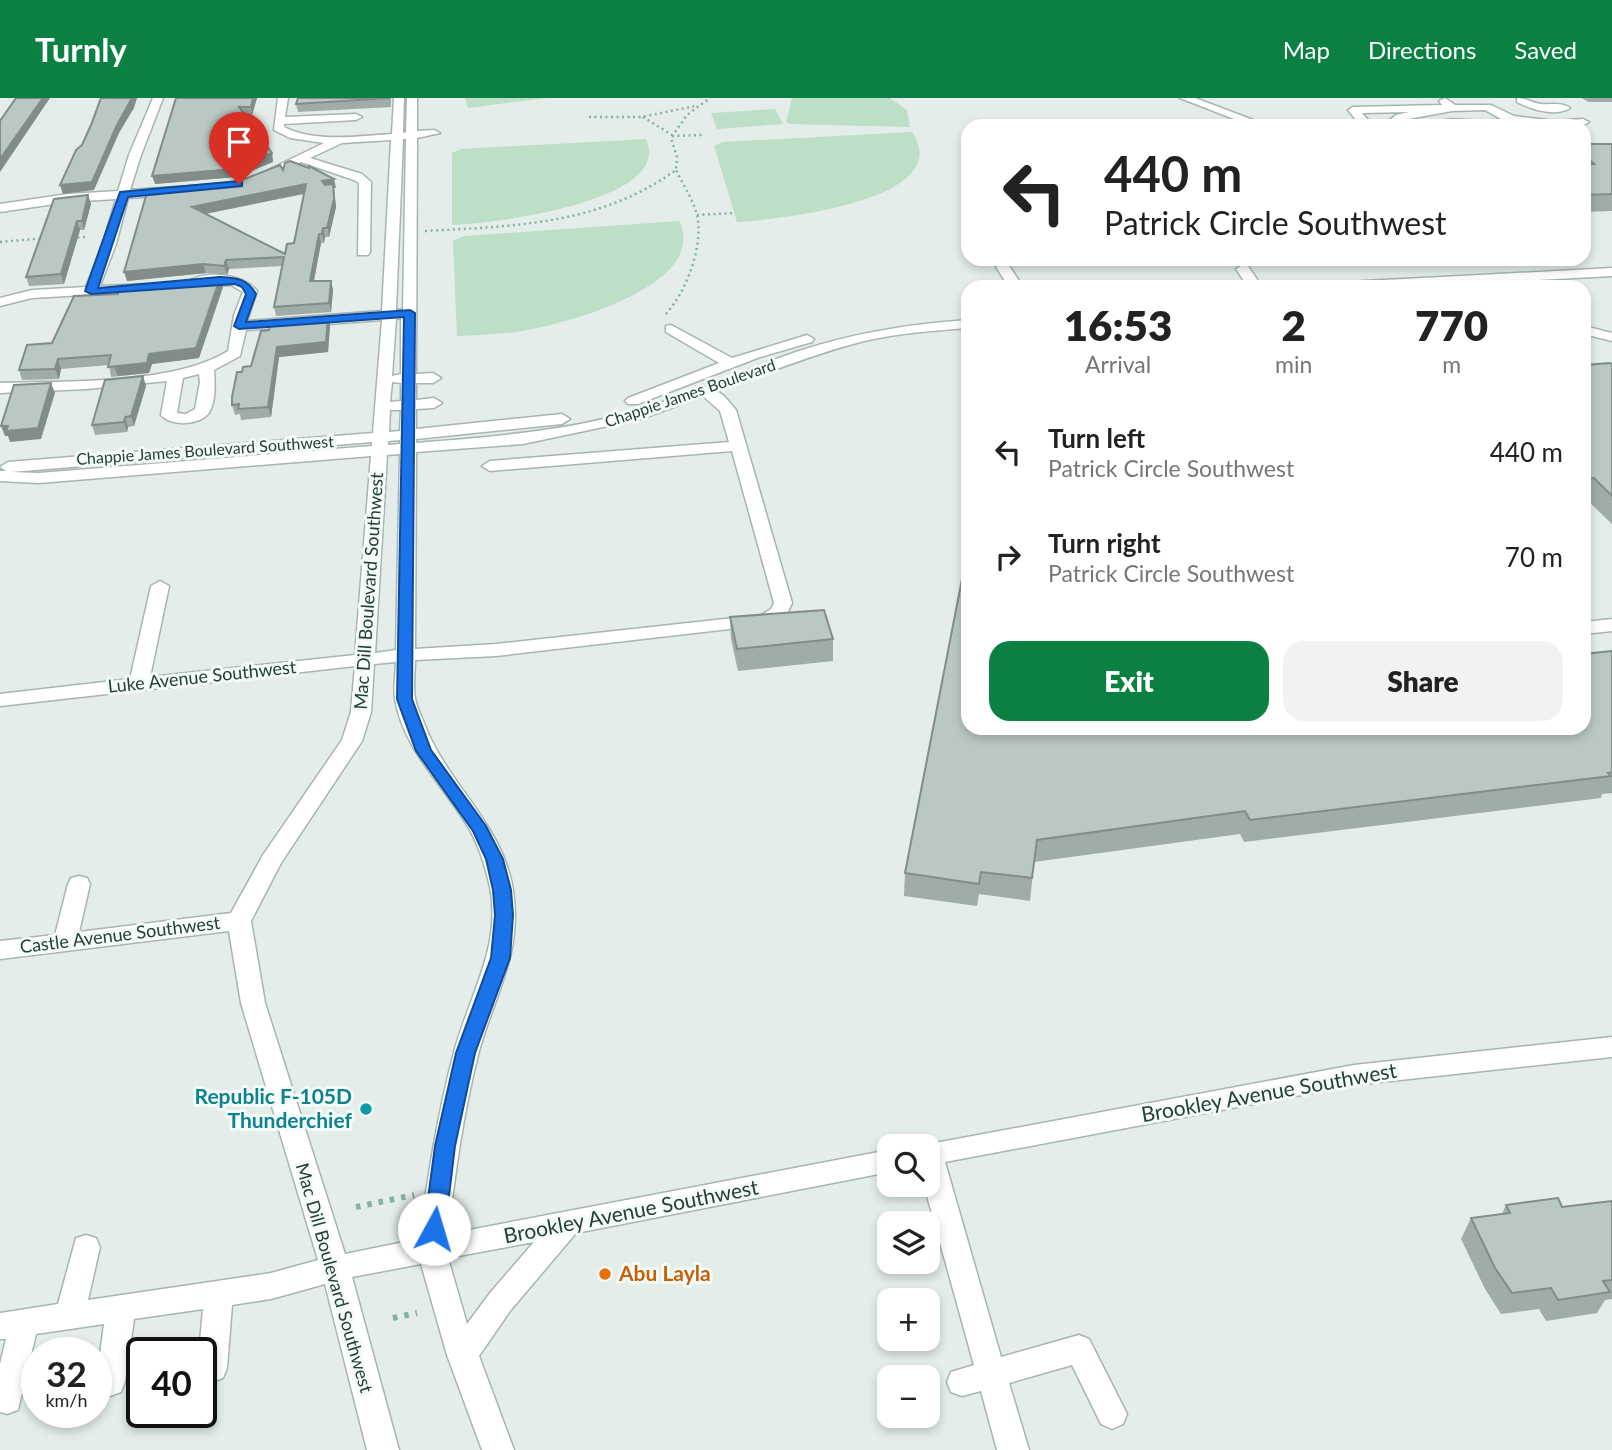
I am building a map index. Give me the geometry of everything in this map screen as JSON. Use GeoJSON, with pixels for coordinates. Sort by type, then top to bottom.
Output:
{"type":"FeatureCollection","features":[{"type":"Feature","properties":{"kind":"street"},"geometry":{"type":"LineString","coordinates":[[91,291],[124,194],[132,161],[150,126],[158,98]]}},
{"type":"Feature","properties":{"kind":"street"},"geometry":{"type":"LineString","coordinates":[[283,98],[278,128],[284,133],[339,140],[396,136],[427,120]]}},
{"type":"Feature","properties":{"kind":"street","name":"Mac Dill Boulevard Southwest"},"geometry":{"type":"LineString","coordinates":[[383,1450],[335,1268],[253,1003],[244,967],[239,920],[271,860],[352,741],[361,712],[389,314],[399,98]]}},
{"type":"Feature","properties":{"kind":"street","name":"Mac Dill Boulevard Southwest"},"geometry":{"type":"LineString","coordinates":[[412,98],[405,699],[412,725],[424,751],[481,830],[494,859],[502,890],[504,915],[500,958],[466,1053],[445,1146],[432,1250],[462,1355],[498,1450]]}},
{"type":"Feature","properties":{"kind":"street"},"geometry":{"type":"LineString","coordinates":[[1185,98],[1244,119]]}},
{"type":"Feature","properties":{"kind":"street"},"geometry":{"type":"LineString","coordinates":[[1553,98],[1579,119]]}},
{"type":"Feature","properties":{"kind":"street"},"geometry":{"type":"LineString","coordinates":[[1521,100],[1535,107],[1565,108]]}},
{"type":"Feature","properties":{"kind":"street"},"geometry":{"type":"LineString","coordinates":[[1361,119],[1353,110],[1483,104],[1511,119]]}},
{"type":"Feature","properties":{"kind":"street"},"geometry":{"type":"LineString","coordinates":[[1398,119],[1448,105]]}},
{"type":"Feature","properties":{"kind":"street"},"geometry":{"type":"LineString","coordinates":[[279,121],[356,117]]}},
{"type":"Feature","properties":{"kind":"street"},"geometry":{"type":"LineString","coordinates":[[412,128],[434,133]]}},
{"type":"Feature","properties":{"kind":"street"},"geometry":{"type":"LineString","coordinates":[[244,183],[339,140]]}},
{"type":"Feature","properties":{"kind":"street"},"geometry":{"type":"LineString","coordinates":[[302,159],[359,177],[365,182],[363,252]]}},
{"type":"Feature","properties":{"kind":"street"},"geometry":{"type":"LineString","coordinates":[[0,208],[53,200],[184,190]]}},
{"type":"Feature","properties":{"kind":"street"},"geometry":{"type":"LineString","coordinates":[[1591,266],[1609,275]]}},
{"type":"Feature","properties":{"kind":"street"},"geometry":{"type":"LineString","coordinates":[[1003,267],[1011,280]]}},
{"type":"Feature","properties":{"kind":"street"},"geometry":{"type":"LineString","coordinates":[[1242,269],[1250,280]]}},
{"type":"Feature","properties":{"kind":"street"},"geometry":{"type":"LineString","coordinates":[[1492,280],[1609,275]]}},
{"type":"Feature","properties":{"kind":"street"},"geometry":{"type":"LineString","coordinates":[[0,388],[108,382],[176,374],[223,363],[235,353],[239,326],[251,294],[246,285],[225,280],[176,285]]}},
{"type":"Feature","properties":{"kind":"street"},"geometry":{"type":"LineString","coordinates":[[1591,287],[1612,286]]}},
{"type":"Feature","properties":{"kind":"street"},"geometry":{"type":"LineString","coordinates":[[0,302],[32,294],[158,287]]}},
{"type":"Feature","properties":{"kind":"street"},"geometry":{"type":"LineString","coordinates":[[239,326],[410,313]]}},
{"type":"Feature","properties":{"kind":"street","name":"Chappie James Boulevard"},"geometry":{"type":"LineString","coordinates":[[409,442],[589,415],[657,393],[730,363],[838,331],[900,318],[961,314]]}},
{"type":"Feature","properties":{"kind":"street"},"geometry":{"type":"LineString","coordinates":[[1591,326],[1612,321]]}},
{"type":"Feature","properties":{"kind":"street","name":"Chappie James Boulevard"},"geometry":{"type":"LineString","coordinates":[[409,442],[523,439],[584,429],[635,416],[802,355],[859,338],[913,328],[961,325]]}},
{"type":"Feature","properties":{"kind":"street"},"geometry":{"type":"LineString","coordinates":[[671,329],[730,363]]}},
{"type":"Feature","properties":{"kind":"street"},"geometry":{"type":"LineString","coordinates":[[1591,330],[1612,337]]}},
{"type":"Feature","properties":{"kind":"street"},"geometry":{"type":"LineString","coordinates":[[176,374],[169,415],[177,419],[202,411],[208,382],[206,369]]}},
{"type":"Feature","properties":{"kind":"street"},"geometry":{"type":"LineString","coordinates":[[384,380],[433,378]]}},
{"type":"Feature","properties":{"kind":"street"},"geometry":{"type":"LineString","coordinates":[[490,466],[738,446],[728,410],[719,399],[705,391]]}},
{"type":"Feature","properties":{"kind":"street"},"geometry":{"type":"LineString","coordinates":[[382,407],[434,403]]}},
{"type":"Feature","properties":{"kind":"street","name":"Chappie James Boulevard Southwest"},"geometry":{"type":"LineString","coordinates":[[0,468],[409,442]]}},
{"type":"Feature","properties":{"kind":"street","name":"Chappie James Boulevard Southwest"},"geometry":{"type":"LineString","coordinates":[[0,476],[39,478],[380,444]]}},
{"type":"Feature","properties":{"kind":"street","name":"Luke Avenue Southwest"},"geometry":{"type":"LineString","coordinates":[[0,700],[366,659],[496,650],[766,620],[779,612],[783,603],[738,446]]}},
{"type":"Feature","properties":{"kind":"street"},"geometry":{"type":"LineString","coordinates":[[139,684],[160,586]]}},
{"type":"Feature","properties":{"kind":"street"},"geometry":{"type":"LineString","coordinates":[[1591,627],[1612,625]]}},
{"type":"Feature","properties":{"kind":"street"},"geometry":{"type":"LineString","coordinates":[[65,942],[79,884]]}},
{"type":"Feature","properties":{"kind":"street","name":"Castle Avenue Southwest"},"geometry":{"type":"LineString","coordinates":[[0,950],[239,920]]}},
{"type":"Feature","properties":{"kind":"street","name":"Brookley Avenue Southwest"},"geometry":{"type":"LineString","coordinates":[[940,1152],[1354,1075],[1612,1047]]}},
{"type":"Feature","properties":{"kind":"street","name":"Brookley Avenue Southwest"},"geometry":{"type":"LineString","coordinates":[[12,1324],[271,1286],[335,1268],[877,1163]]}},
{"type":"Feature","properties":{"kind":"street"},"geometry":{"type":"LineString","coordinates":[[940,1196],[1013,1450]]}},
{"type":"Feature","properties":{"kind":"street"},"geometry":{"type":"LineString","coordinates":[[462,1355],[500,1302],[567,1224]]}},
{"type":"Feature","properties":{"kind":"street"},"geometry":{"type":"LineString","coordinates":[[70,1316],[86,1247]]}},
{"type":"Feature","properties":{"kind":"street"},"geometry":{"type":"LineString","coordinates":[[215,1337],[219,1294]]}},
{"type":"Feature","properties":{"kind":"street"},"geometry":{"type":"LineString","coordinates":[[112,1369],[121,1308]]}},
{"type":"Feature","properties":{"kind":"street"},"geometry":{"type":"LineString","coordinates":[[6,1400],[12,1324]]}},
{"type":"Feature","properties":{"kind":"street"},"geometry":{"type":"LineString","coordinates":[[962,1382],[1079,1349],[1112,1414]]}},
{"type":"Feature","properties":{"kind":"path"},"geometry":{"type":"LineString","coordinates":[[671,329],[659,318],[669,312],[680,298],[696,238],[696,215],[676,170],[677,157],[672,136],[687,114],[710,98]]}},
{"type":"Feature","properties":{"kind":"path"},"geometry":{"type":"LineString","coordinates":[[589,117],[642,117],[698,105]]}},
{"type":"Feature","properties":{"kind":"path"},"geometry":{"type":"LineString","coordinates":[[642,117],[672,136],[702,135]]}},
{"type":"Feature","properties":{"kind":"path"},"geometry":{"type":"LineString","coordinates":[[411,232],[480,227],[584,213],[655,188],[676,170]]}},
{"type":"Feature","properties":{"kind":"path"},"geometry":{"type":"LineString","coordinates":[[696,215],[733,213]]}},
{"type":"Feature","properties":{"kind":"path"},"geometry":{"type":"LineString","coordinates":[[71,238],[85,237]]}},
{"type":"Feature","properties":{"kind":"path"},"geometry":{"type":"LineString","coordinates":[[0,242],[48,238]]}},
{"type":"Feature","properties":{"kind":"path"},"geometry":{"type":"LineString","coordinates":[[356,1207],[421,1193]]}},
{"type":"Feature","properties":{"kind":"path"},"geometry":{"type":"LineString","coordinates":[[393,1318],[416,1313]]}},
{"type":"Feature","properties":{"kind":"green space"},"geometry":{"type":"Polygon","coordinates":[[[465,98],[546,98],[468,108],[465,98]]]}},
{"type":"Feature","properties":{"kind":"green space"},"geometry":{"type":"Polygon","coordinates":[[[792,98],[890,98],[907,110],[910,127],[790,124],[786,122],[792,98]]]}},
{"type":"Feature","properties":{"kind":"green space"},"geometry":{"type":"Polygon","coordinates":[[[775,109],[783,124],[717,129],[711,113],[775,109]]]}},
{"type":"Feature","properties":{"kind":"green space"},"geometry":{"type":"Polygon","coordinates":[[[912,132],[919,156],[909,175],[887,191],[820,211],[737,222],[714,146],[723,142],[912,132]]]}},
{"type":"Feature","properties":{"kind":"green space"},"geometry":{"type":"Polygon","coordinates":[[[646,139],[648,161],[633,179],[607,194],[537,214],[452,225],[452,153],[461,149],[646,139]]]}},
{"type":"Feature","properties":{"kind":"green space"},"geometry":{"type":"Polygon","coordinates":[[[679,221],[683,243],[675,262],[658,280],[635,294],[608,307],[556,324],[507,333],[457,336],[453,241],[464,236],[679,221]]]}},
{"type":"Feature","properties":{"kind":"building"},"geometry":{"type":"Polygon","coordinates":[[[16,98],[43,98],[0,159],[0,121],[16,98]]]}},
{"type":"Feature","properties":{"kind":"building"},"geometry":{"type":"Polygon","coordinates":[[[101,98],[132,98],[92,182],[60,185],[76,150],[82,145],[101,98]]]}},
{"type":"Feature","properties":{"kind":"building"},"geometry":{"type":"Polygon","coordinates":[[[176,98],[253,98],[251,107],[239,107],[272,153],[234,169],[152,176],[176,98]]]}},
{"type":"Feature","properties":{"kind":"building"},"geometry":{"type":"Polygon","coordinates":[[[298,98],[390,98],[296,104],[298,98]]]}},
{"type":"Feature","properties":{"kind":"building"},"geometry":{"type":"Polygon","coordinates":[[[1591,144],[1612,144],[1612,194],[1591,195],[1591,164],[1594,164],[1591,161],[1591,144]]]}},
{"type":"Feature","properties":{"kind":"building"},"geometry":{"type":"Polygon","coordinates":[[[290,161],[309,166],[334,179],[322,181],[325,185],[333,184],[334,199],[327,228],[323,228],[322,234],[319,234],[310,281],[331,281],[329,303],[274,307],[284,257],[226,260],[224,266],[203,264],[124,272],[148,189],[237,182],[280,165],[283,170],[285,163],[290,161]],[[306,184],[192,207],[285,254],[287,244],[294,243],[306,184]]]}},
{"type":"Feature","properties":{"kind":"building"},"geometry":{"type":"Polygon","coordinates":[[[88,195],[82,221],[77,221],[61,274],[26,277],[54,199],[88,195]]]}},
{"type":"Feature","properties":{"kind":"building"},"geometry":{"type":"Polygon","coordinates":[[[220,278],[196,348],[149,354],[147,363],[108,367],[111,355],[58,359],[55,369],[19,370],[27,345],[52,343],[74,296],[118,294],[120,287],[220,278]]]}},
{"type":"Feature","properties":{"kind":"building"},"geometry":{"type":"Polygon","coordinates":[[[328,317],[326,342],[277,347],[268,407],[238,409],[239,404],[232,405],[237,372],[242,372],[243,367],[251,366],[261,331],[269,330],[271,321],[328,317]]]}},
{"type":"Feature","properties":{"kind":"building"},"geometry":{"type":"Polygon","coordinates":[[[1591,364],[1612,364],[1612,496],[1594,478],[1591,478],[1591,364]]]}},
{"type":"Feature","properties":{"kind":"building"},"geometry":{"type":"Polygon","coordinates":[[[143,376],[131,416],[125,417],[124,422],[92,425],[105,380],[143,376]]]}},
{"type":"Feature","properties":{"kind":"building"},"geometry":{"type":"Polygon","coordinates":[[[51,383],[38,428],[6,431],[8,426],[1,426],[14,385],[51,383]]]}},
{"type":"Feature","properties":{"kind":"building"},"geometry":{"type":"Polygon","coordinates":[[[961,584],[961,735],[1591,735],[1591,653],[1612,651],[1612,772],[1608,773],[1611,776],[1250,820],[1245,811],[1037,840],[1032,878],[981,872],[979,884],[905,873],[961,584]]]}},
{"type":"Feature","properties":{"kind":"building"},"geometry":{"type":"Polygon","coordinates":[[[824,610],[833,639],[737,649],[730,617],[824,610]]]}},
{"type":"Feature","properties":{"kind":"building"},"geometry":{"type":"Polygon","coordinates":[[[1558,1198],[1562,1207],[1612,1201],[1612,1280],[1603,1281],[1610,1292],[1558,1300],[1551,1288],[1512,1293],[1495,1268],[1471,1218],[1510,1213],[1506,1205],[1558,1198]]]}},
{"type":"Feature","properties":{"kind":"place","name":"Republic F-105D Thunderchief"},"geometry":{"type":"Point","coordinates":[366,1109]}},
{"type":"Feature","properties":{"kind":"place","name":"Abu Layla"},"geometry":{"type":"Point","coordinates":[605,1274]}},
{"type":"Feature","properties":{"kind":"route"},"geometry":{"type":"LineString","coordinates":[[239,184],[124,194],[91,291],[219,280],[237,281],[246,285],[251,294],[243,309],[239,326],[410,313],[405,699],[412,725],[424,751],[481,830],[494,859],[502,890],[504,915],[500,958],[466,1053],[445,1146],[434,1229]]}}]}
